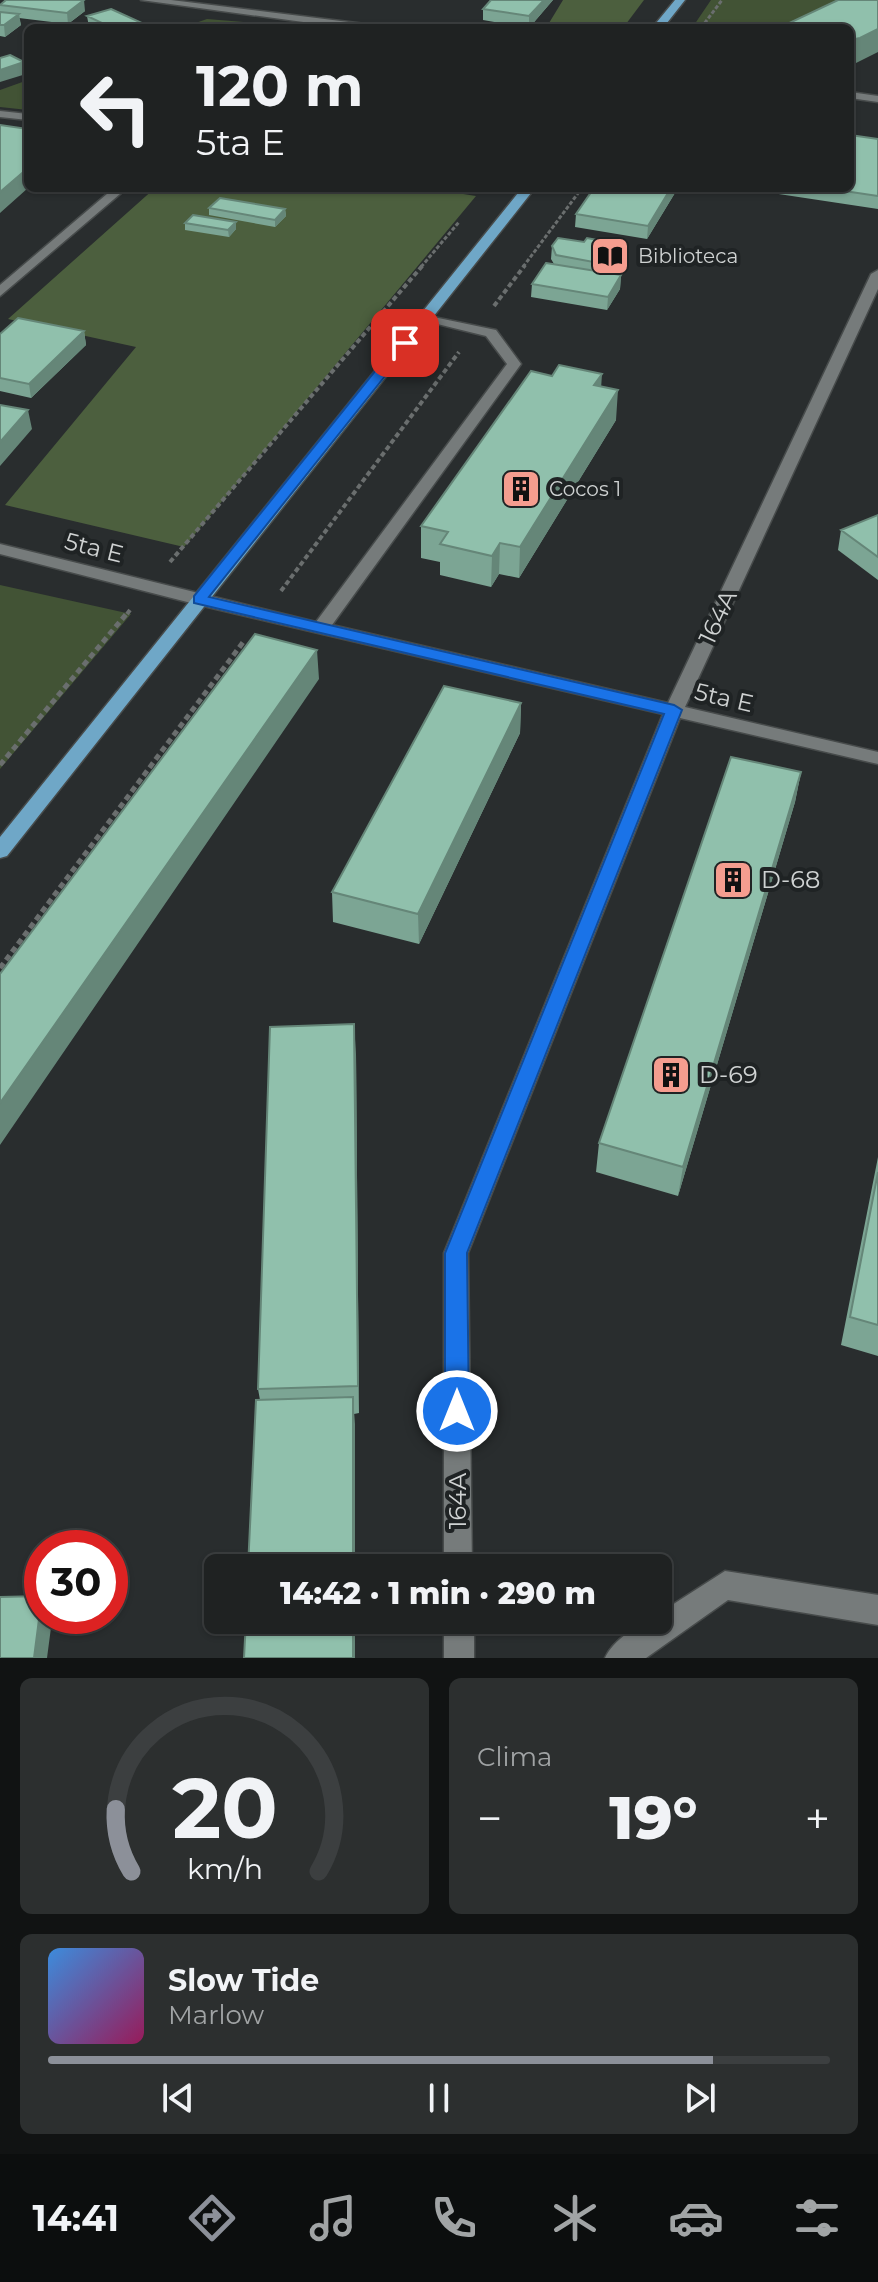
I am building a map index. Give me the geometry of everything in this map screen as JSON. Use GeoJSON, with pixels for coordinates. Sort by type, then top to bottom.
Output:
{"type":"FeatureCollection","features":[{"type":"Feature","properties":{"kind":"main road"},"geometry":{"type":"LineString","coordinates":[[660,24],[680,0]]}},
{"type":"Feature","properties":{"kind":"main road"},"geometry":{"type":"LineString","coordinates":[[0,851],[526,192]]}},
{"type":"Feature","properties":{"kind":"street"},"geometry":{"type":"LineString","coordinates":[[146,0],[341,24]]}},
{"type":"Feature","properties":{"kind":"street"},"geometry":{"type":"LineString","coordinates":[[854,96],[877,99]]}},
{"type":"Feature","properties":{"kind":"street"},"geometry":{"type":"LineString","coordinates":[[0,114],[24,117]]}},
{"type":"Feature","properties":{"kind":"street"},"geometry":{"type":"LineString","coordinates":[[0,292],[116,192]]}},
{"type":"Feature","properties":{"kind":"street"},"geometry":{"type":"LineString","coordinates":[[0,274],[17,277]]}},
{"type":"Feature","properties":{"kind":"street","name":"164A"},"geometry":{"type":"LineString","coordinates":[[458,1554],[456,1253],[674,710],[878,274]]}},
{"type":"Feature","properties":{"kind":"street"},"geometry":{"type":"LineString","coordinates":[[321,628],[514,364],[491,333],[424,319]]}},
{"type":"Feature","properties":{"kind":"street","name":"5ta E"},"geometry":{"type":"LineString","coordinates":[[0,549],[199,600],[878,758]]}},
{"type":"Feature","properties":{"kind":"street"},"geometry":{"type":"LineString","coordinates":[[620,1658],[725,1585],[878,1610]]}},
{"type":"Feature","properties":{"kind":"street"},"geometry":{"type":"LineString","coordinates":[[459,1634],[459,1658]]}},
{"type":"Feature","properties":{"kind":"path"},"geometry":{"type":"LineString","coordinates":[[704,24],[722,0]]}},
{"type":"Feature","properties":{"kind":"path"},"geometry":{"type":"LineString","coordinates":[[0,968],[579,192]]}},
{"type":"Feature","properties":{"kind":"path"},"geometry":{"type":"LineString","coordinates":[[0,765],[468,212]]}},
{"type":"Feature","properties":{"kind":"green space"},"geometry":{"type":"Polygon","coordinates":[[[563,0],[644,0],[626,24],[548,24],[563,0]]]}},
{"type":"Feature","properties":{"kind":"green space"},"geometry":{"type":"Polygon","coordinates":[[[711,0],[878,0],[809,24],[695,24],[711,0]]]}},
{"type":"Feature","properties":{"kind":"green space"},"geometry":{"type":"Polygon","coordinates":[[[207,19],[268,24],[193,24],[207,19]]]}},
{"type":"Feature","properties":{"kind":"green space"},"geometry":{"type":"Polygon","coordinates":[[[24,81],[24,110],[0,107],[0,90],[24,81]]]}},
{"type":"Feature","properties":{"kind":"green space"},"geometry":{"type":"Polygon","coordinates":[[[151,192],[450,192],[476,196],[184,547],[5,505],[136,347],[8,319],[151,192]]]}},
{"type":"Feature","properties":{"kind":"green space"},"geometry":{"type":"Polygon","coordinates":[[[0,585],[131,614],[0,769],[0,585]]]}},
{"type":"Feature","properties":{"kind":"building"},"geometry":{"type":"Polygon","coordinates":[[[6,0],[84,0],[67,13],[0,5],[6,0]]]}},
{"type":"Feature","properties":{"kind":"building"},"geometry":{"type":"Polygon","coordinates":[[[491,0],[544,0],[529,16],[483,9],[491,0]]]}},
{"type":"Feature","properties":{"kind":"building"},"geometry":{"type":"Polygon","coordinates":[[[838,0],[878,0],[878,29],[860,38],[854,39],[854,24],[787,24],[838,0]]]}},
{"type":"Feature","properties":{"kind":"building"},"geometry":{"type":"Polygon","coordinates":[[[111,9],[142,23],[99,24],[102,23],[87,16],[111,9]]]}},
{"type":"Feature","properties":{"kind":"building"},"geometry":{"type":"Polygon","coordinates":[[[0,12],[19,14],[0,25],[0,12]]]}},
{"type":"Feature","properties":{"kind":"building"},"geometry":{"type":"Polygon","coordinates":[[[10,55],[24,62],[0,70],[0,58],[10,55]]]}},
{"type":"Feature","properties":{"kind":"building"},"geometry":{"type":"Polygon","coordinates":[[[0,125],[24,128],[24,171],[0,192],[0,125]]]}},
{"type":"Feature","properties":{"kind":"building"},"geometry":{"type":"Polygon","coordinates":[[[854,136],[878,139],[878,196],[851,192],[854,192],[854,136]]]}},
{"type":"Feature","properties":{"kind":"building"},"geometry":{"type":"Polygon","coordinates":[[[591,192],[669,192],[648,226],[576,214],[591,192]]]}},
{"type":"Feature","properties":{"kind":"building"},"geometry":{"type":"Polygon","coordinates":[[[220,198],[285,209],[275,220],[209,208],[220,198]]]}},
{"type":"Feature","properties":{"kind":"building"},"geometry":{"type":"Polygon","coordinates":[[[193,215],[236,222],[228,230],[185,223],[193,215]]]}},
{"type":"Feature","properties":{"kind":"building"},"geometry":{"type":"Polygon","coordinates":[[[558,238],[584,242],[587,238],[619,244],[604,264],[556,255],[552,246],[558,238]]]}},
{"type":"Feature","properties":{"kind":"building"},"geometry":{"type":"Polygon","coordinates":[[[546,263],[621,275],[608,297],[532,284],[546,263]]]}},
{"type":"Feature","properties":{"kind":"building"},"geometry":{"type":"Polygon","coordinates":[[[18,318],[84,331],[29,384],[0,378],[0,334],[18,318]]]}},
{"type":"Feature","properties":{"kind":"building","name":"Cocos 1"},"geometry":{"type":"Polygon","coordinates":[[[559,365],[602,374],[594,385],[618,390],[520,547],[500,543],[492,556],[440,544],[448,532],[421,526],[531,371],[552,376],[559,365]]]}},
{"type":"Feature","properties":{"kind":"building"},"geometry":{"type":"Polygon","coordinates":[[[0,405],[28,410],[0,442],[0,405]]]}},
{"type":"Feature","properties":{"kind":"building"},"geometry":{"type":"Polygon","coordinates":[[[878,515],[878,557],[841,530],[878,515]]]}},
{"type":"Feature","properties":{"kind":"building"},"geometry":{"type":"Polygon","coordinates":[[[255,634],[317,650],[0,1103],[0,974],[255,634]]]}},
{"type":"Feature","properties":{"kind":"building"},"geometry":{"type":"Polygon","coordinates":[[[444,686],[521,703],[418,914],[332,892],[444,686]]]}},
{"type":"Feature","properties":{"kind":"building"},"geometry":{"type":"Polygon","coordinates":[[[731,757],[801,772],[683,1167],[599,1143],[731,757]]]}},
{"type":"Feature","properties":{"kind":"building"},"geometry":{"type":"Polygon","coordinates":[[[354,1024],[358,1386],[258,1389],[270,1027],[354,1024]]]}},
{"type":"Feature","properties":{"kind":"building"},"geometry":{"type":"Polygon","coordinates":[[[878,1172],[878,1325],[850,1317],[878,1172]]]}},
{"type":"Feature","properties":{"kind":"building"},"geometry":{"type":"Polygon","coordinates":[[[353,1397],[353,1554],[249,1554],[256,1400],[353,1397]]]}},
{"type":"Feature","properties":{"kind":"building"},"geometry":{"type":"Polygon","coordinates":[[[24,1596],[24,1634],[37,1634],[34,1658],[0,1658],[0,1597],[24,1596]]]}},
{"type":"Feature","properties":{"kind":"building"},"geometry":{"type":"Polygon","coordinates":[[[245,1634],[353,1634],[353,1658],[244,1658],[245,1634]]]}},
{"type":"Feature","properties":{"kind":"place","name":"Biblioteca"},"geometry":{"type":"Point","coordinates":[610,256]}},
{"type":"Feature","properties":{"kind":"place","name":"Cocos 1"},"geometry":{"type":"Point","coordinates":[521,489]}},
{"type":"Feature","properties":{"kind":"place","name":"D-68"},"geometry":{"type":"Point","coordinates":[733,880]}},
{"type":"Feature","properties":{"kind":"place","name":"D-69"},"geometry":{"type":"Point","coordinates":[671,1075]}},
{"type":"Feature","properties":{"kind":"route"},"geometry":{"type":"LineString","coordinates":[[405,343],[199,600],[674,710],[456,1253],[457,1411]]}}]}
